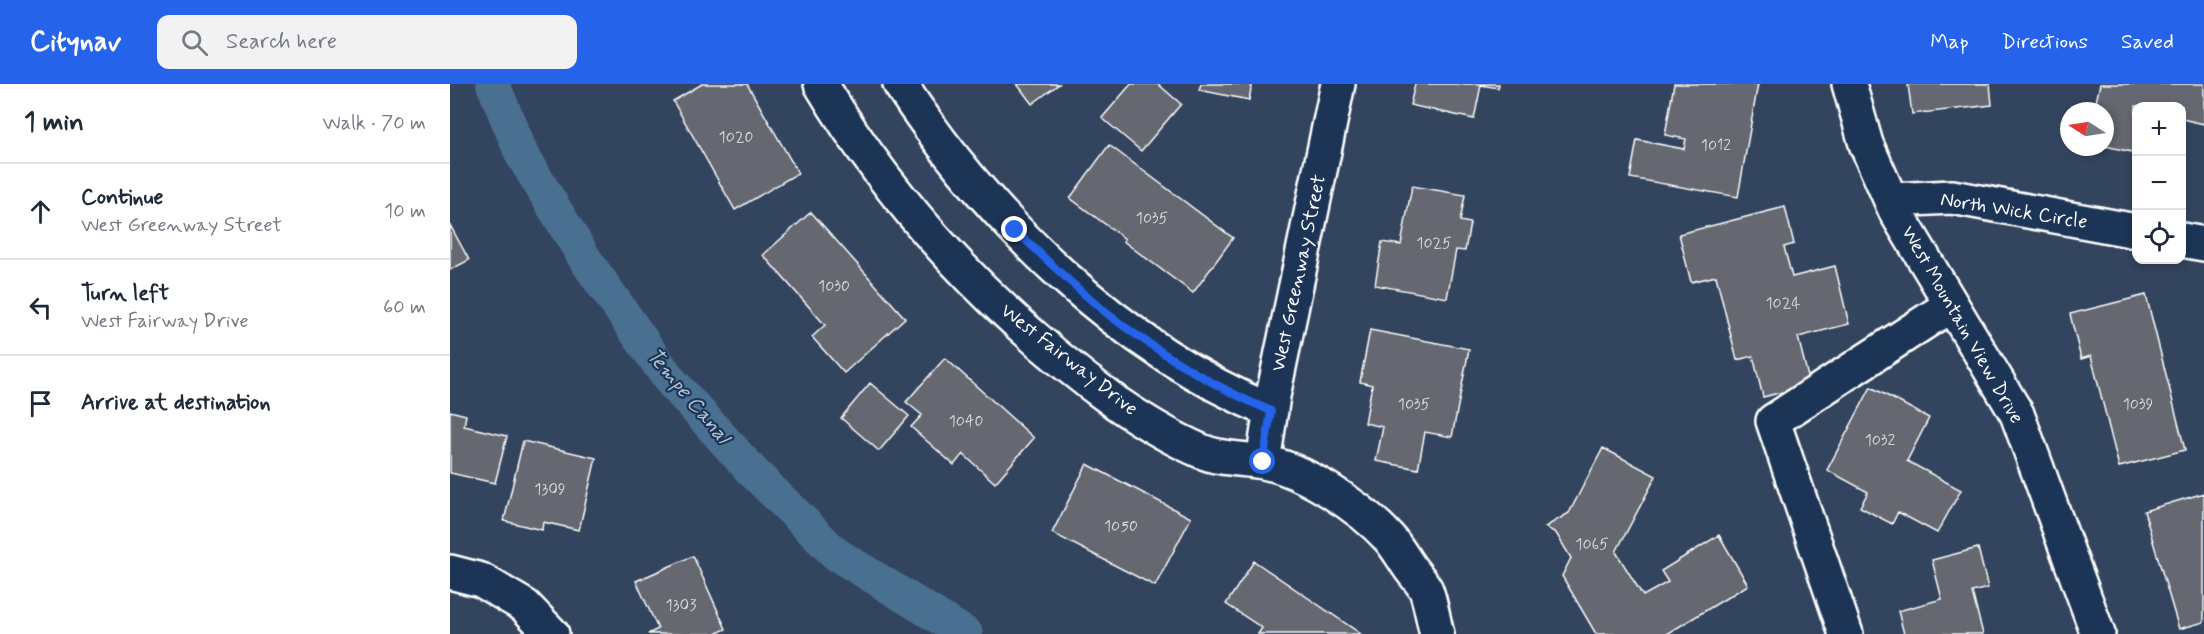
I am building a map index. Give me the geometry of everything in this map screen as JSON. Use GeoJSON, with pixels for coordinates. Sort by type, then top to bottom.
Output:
{"type":"FeatureCollection","features":[{"type":"Feature","properties":{"kind":"street","name":"West Fairway Drive"},"geometry":{"type":"LineString","coordinates":[[821,84],[902,201],[947,254],[1010,315],[1119,405],[1168,434],[1202,452],[1231,460],[1263,462],[1303,476],[1342,498],[1389,538],[1425,590],[1437,634]]}},
{"type":"Feature","properties":{"kind":"street"},"geometry":{"type":"LineString","coordinates":[[900,84],[963,172],[1015,230],[1066,278],[1113,318],[1162,351],[1239,398],[1271,411]]}},
{"type":"Feature","properties":{"kind":"street","name":"West Greenway Street"},"geometry":{"type":"LineString","coordinates":[[1263,462],[1271,411],[1338,84]]}},
{"type":"Feature","properties":{"kind":"street","name":"West Mountain View Drive"},"geometry":{"type":"LineString","coordinates":[[1849,84],[1866,144],[1891,200],[2016,414],[2098,634]]}},
{"type":"Feature","properties":{"kind":"street","name":"North Wick Circle"},"geometry":{"type":"LineString","coordinates":[[1891,200],[1952,197],[2132,230]]}},
{"type":"Feature","properties":{"kind":"street"},"geometry":{"type":"LineString","coordinates":[[2186,241],[2204,244]]}},
{"type":"Feature","properties":{"kind":"street"},"geometry":{"type":"LineString","coordinates":[[1846,634],[1773,421],[1952,305]]}},
{"type":"Feature","properties":{"kind":"street"},"geometry":{"type":"LineString","coordinates":[[450,572],[481,580],[525,606],[552,634]]}},
{"type":"Feature","properties":{"kind":"building"},"geometry":{"type":"Polygon","coordinates":[[[702,84],[747,84],[798,173],[735,210],[673,101],[702,84]]]}},
{"type":"Feature","properties":{"kind":"building"},"geometry":{"type":"Polygon","coordinates":[[[1017,84],[1059,84],[1032,104],[1017,84]]]}},
{"type":"Feature","properties":{"kind":"building"},"geometry":{"type":"Polygon","coordinates":[[[1131,84],[1158,84],[1181,104],[1141,151],[1102,118],[1131,84]]]}},
{"type":"Feature","properties":{"kind":"building"},"geometry":{"type":"Polygon","coordinates":[[[1201,84],[1252,84],[1249,100],[1199,90],[1201,84]]]}},
{"type":"Feature","properties":{"kind":"building"},"geometry":{"type":"Polygon","coordinates":[[[1415,84],[1499,84],[1498,88],[1481,85],[1474,119],[1410,105],[1415,84]]]}},
{"type":"Feature","properties":{"kind":"building"},"geometry":{"type":"Polygon","coordinates":[[[1674,84],[1758,84],[1738,197],[1630,178],[1637,140],[1684,149],[1686,139],[1665,135],[1674,84]]]}},
{"type":"Feature","properties":{"kind":"building"},"geometry":{"type":"Polygon","coordinates":[[[1908,84],[1990,84],[1992,105],[1912,114],[1908,84]]]}},
{"type":"Feature","properties":{"kind":"building"},"geometry":{"type":"Polygon","coordinates":[[[2100,84],[2204,84],[2204,124],[2186,120],[2186,102],[2132,102],[2132,152],[2114,148],[2114,102],[2096,102],[2100,84]]]}},
{"type":"Feature","properties":{"kind":"building"},"geometry":{"type":"Polygon","coordinates":[[[1109,145],[1233,238],[1193,293],[1070,198],[1109,145]]]}},
{"type":"Feature","properties":{"kind":"building"},"geometry":{"type":"Polygon","coordinates":[[[1412,186],[1465,195],[1460,221],[1470,223],[1465,251],[1456,250],[1447,298],[1375,285],[1382,242],[1401,245],[1412,186]]]}},
{"type":"Feature","properties":{"kind":"building"},"geometry":{"type":"Polygon","coordinates":[[[1785,207],[1794,244],[1784,247],[1792,277],[1835,266],[1849,324],[1798,337],[1810,385],[1763,397],[1753,356],[1737,360],[1716,276],[1691,282],[1679,234],[1785,207]]]}},
{"type":"Feature","properties":{"kind":"building"},"geometry":{"type":"Polygon","coordinates":[[[811,212],[905,318],[844,373],[812,337],[825,325],[763,255],[811,212]]]}},
{"type":"Feature","properties":{"kind":"building"},"geometry":{"type":"Polygon","coordinates":[[[450,225],[469,260],[450,270],[450,225]]]}},
{"type":"Feature","properties":{"kind":"building"},"geometry":{"type":"Polygon","coordinates":[[[2146,295],[2185,450],[2119,467],[2091,356],[2081,359],[2070,314],[2146,295]]]}},
{"type":"Feature","properties":{"kind":"building"},"geometry":{"type":"Polygon","coordinates":[[[1370,330],[1469,349],[1452,437],[1425,432],[1418,469],[1376,461],[1383,427],[1365,423],[1372,385],[1360,382],[1370,330]]]}},
{"type":"Feature","properties":{"kind":"building"},"geometry":{"type":"Polygon","coordinates":[[[945,358],[1034,438],[995,483],[963,454],[954,465],[911,427],[922,415],[906,402],[945,358]]]}},
{"type":"Feature","properties":{"kind":"building"},"geometry":{"type":"Polygon","coordinates":[[[870,383],[909,416],[879,451],[841,418],[870,383]]]}},
{"type":"Feature","properties":{"kind":"building"},"geometry":{"type":"Polygon","coordinates":[[[1871,387],[1929,418],[1907,461],[1961,490],[1937,533],[1898,512],[1892,524],[1860,507],[1868,492],[1827,470],[1871,387]]]}},
{"type":"Feature","properties":{"kind":"building"},"geometry":{"type":"Polygon","coordinates":[[[450,411],[466,415],[464,426],[507,436],[495,483],[450,473],[450,411]]]}},
{"type":"Feature","properties":{"kind":"building"},"geometry":{"type":"Polygon","coordinates":[[[523,441],[596,458],[579,530],[543,522],[542,530],[504,521],[523,441]]]}},
{"type":"Feature","properties":{"kind":"building"},"geometry":{"type":"Polygon","coordinates":[[[1603,448],[1656,476],[1616,552],[1643,596],[1668,582],[1661,571],[1719,535],[1748,585],[1667,634],[1596,634],[1562,576],[1571,558],[1556,533],[1545,527],[1569,513],[1603,448]]]}},
{"type":"Feature","properties":{"kind":"building"},"geometry":{"type":"Polygon","coordinates":[[[1087,464],[1191,518],[1155,586],[1052,533],[1087,464]]]}},
{"type":"Feature","properties":{"kind":"building"},"geometry":{"type":"Polygon","coordinates":[[[2204,493],[2204,622],[2179,629],[2144,511],[2204,493]]]}},
{"type":"Feature","properties":{"kind":"building"},"geometry":{"type":"Polygon","coordinates":[[[1978,548],[1988,588],[1972,592],[1983,634],[1904,634],[1898,611],[1942,599],[1932,560],[1978,548]]]}},
{"type":"Feature","properties":{"kind":"building"},"geometry":{"type":"Polygon","coordinates":[[[693,556],[726,629],[715,634],[648,634],[658,629],[636,581],[693,556]]]}},
{"type":"Feature","properties":{"kind":"building"},"geometry":{"type":"Polygon","coordinates":[[[1254,561],[1361,634],[1258,634],[1262,628],[1226,604],[1254,561]]]}},
{"type":"Feature","properties":{"kind":"waterway","name":"Tempe Canal"},"geometry":{"type":"LineString","coordinates":[[493,84],[522,155],[587,262],[669,379],[751,470],[836,554],[966,634]]}},
{"type":"Feature","properties":{"kind":"route"},"geometry":{"type":"LineString","coordinates":[[1015,230],[1113,318],[1202,377],[1239,398],[1271,411],[1263,462]]}}]}
